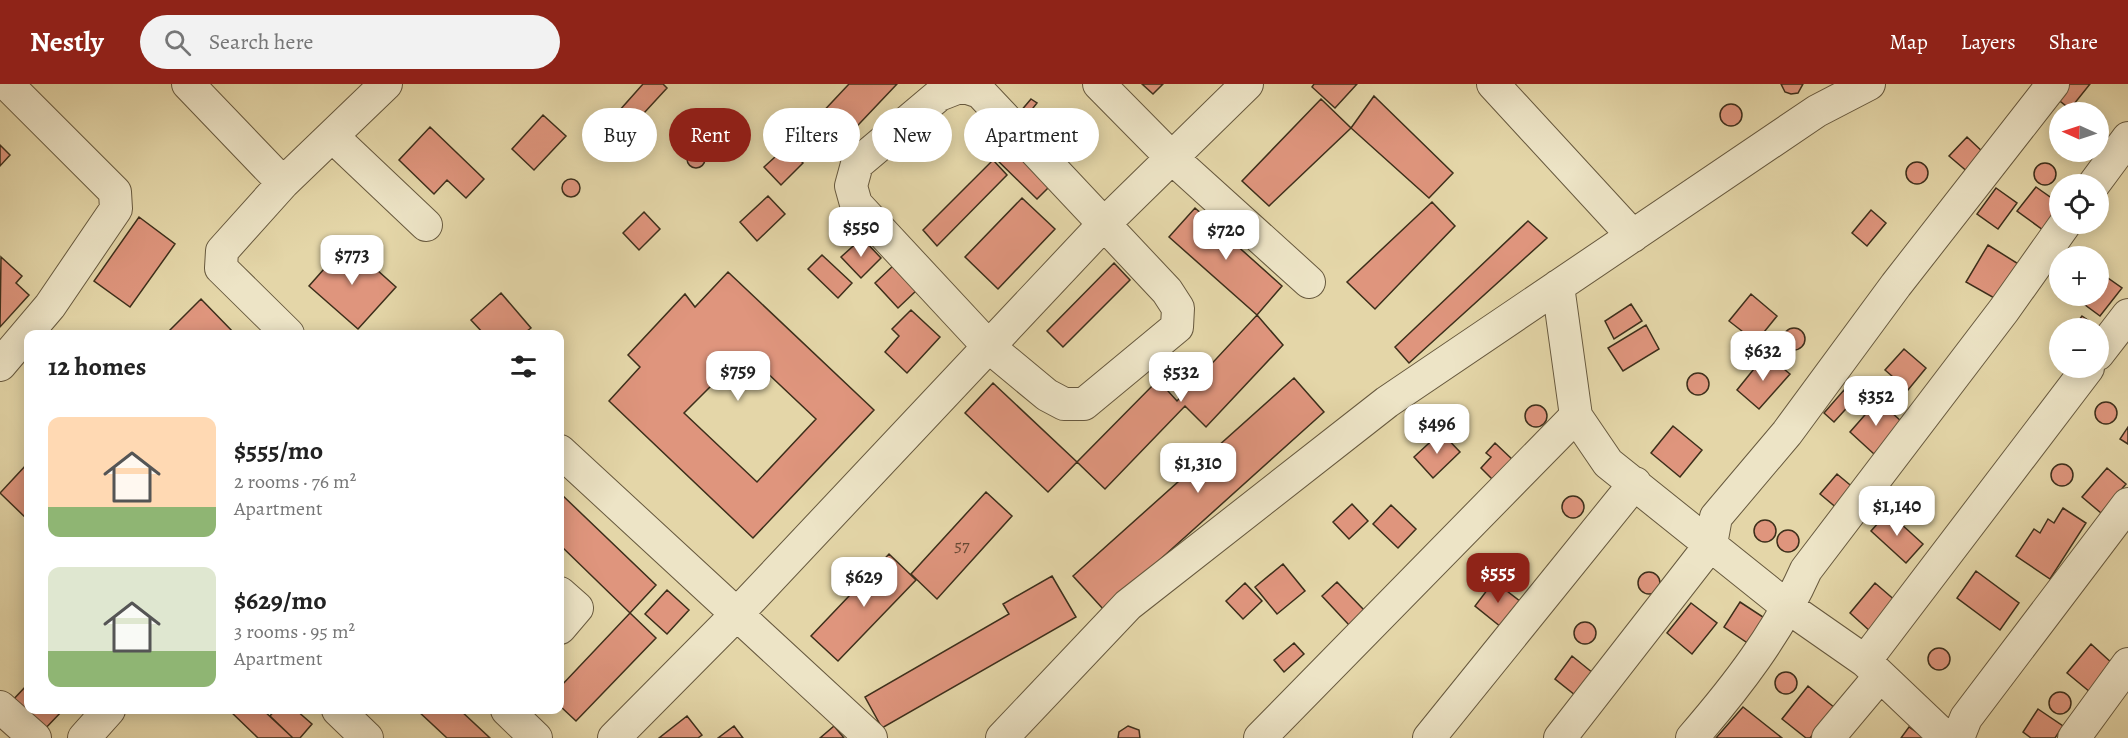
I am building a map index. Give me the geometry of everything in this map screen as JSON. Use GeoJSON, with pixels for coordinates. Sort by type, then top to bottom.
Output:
{"type":"FeatureCollection","features":[{"type":"Feature","properties":{"kind":"street"},"geometry":{"type":"LineString","coordinates":[[7,84],[115,192],[117,200],[116,209],[50,306],[30,330]]}},
{"type":"Feature","properties":{"kind":"street"},"geometry":{"type":"LineString","coordinates":[[188,84],[283,183]]}},
{"type":"Feature","properties":{"kind":"street"},"geometry":{"type":"LineString","coordinates":[[284,330],[221,268],[222,251],[283,183],[386,84]]}},
{"type":"Feature","properties":{"kind":"street"},"geometry":{"type":"LineString","coordinates":[[1099,84],[1172,158],[1309,282]]}},
{"type":"Feature","properties":{"kind":"street"},"geometry":{"type":"LineString","coordinates":[[614,738],[736,615],[1103,225],[1247,84]]}},
{"type":"Feature","properties":{"kind":"street"},"geometry":{"type":"LineString","coordinates":[[1494,84],[1634,236]]}},
{"type":"Feature","properties":{"kind":"street"},"geometry":{"type":"LineString","coordinates":[[1002,738],[1128,605],[1387,402],[1817,111],[1869,84]]}},
{"type":"Feature","properties":{"kind":"street"},"geometry":{"type":"LineString","coordinates":[[1560,738],[1711,544],[1716,517],[1787,433],[1896,285],[2053,84]]}},
{"type":"Feature","properties":{"kind":"street"},"geometry":{"type":"LineString","coordinates":[[962,86],[980,92],[1103,225],[1167,291],[1178,308],[1177,327],[1084,404],[1064,404],[1047,395],[989,346],[856,204],[851,186],[857,164],[939,95],[962,86]]}},
{"type":"Feature","properties":{"kind":"street"},"geometry":{"type":"LineString","coordinates":[[332,136],[426,225]]}},
{"type":"Feature","properties":{"kind":"street"},"geometry":{"type":"LineString","coordinates":[[2101,174],[2128,138]]}},
{"type":"Feature","properties":{"kind":"street"},"geometry":{"type":"LineString","coordinates":[[1692,738],[1739,684],[1789,608],[1806,570],[2004,310],[2058,234]]}},
{"type":"Feature","properties":{"kind":"street"},"geometry":{"type":"LineString","coordinates":[[1558,286],[1576,416],[1608,463],[1789,608],[1873,668],[1946,738]]}},
{"type":"Feature","properties":{"kind":"street"},"geometry":{"type":"LineString","coordinates":[[2109,340],[2128,315]]}},
{"type":"Feature","properties":{"kind":"street"},"geometry":{"type":"LineString","coordinates":[[0,366],[24,337]]}},
{"type":"Feature","properties":{"kind":"street"},"geometry":{"type":"LineString","coordinates":[[1828,738],[1873,668],[2081,378]]}},
{"type":"Feature","properties":{"kind":"street"},"geometry":{"type":"LineString","coordinates":[[1260,738],[1576,416]]}},
{"type":"Feature","properties":{"kind":"street"},"geometry":{"type":"LineString","coordinates":[[564,455],[871,738]]}},
{"type":"Feature","properties":{"kind":"street"},"geometry":{"type":"LineString","coordinates":[[1429,738],[1635,483]]}},
{"type":"Feature","properties":{"kind":"street"},"geometry":{"type":"LineString","coordinates":[[1958,738],[1965,718],[2128,504]]}},
{"type":"Feature","properties":{"kind":"street"},"geometry":{"type":"LineString","coordinates":[[564,597],[577,608],[564,623]]}},
{"type":"Feature","properties":{"kind":"street"},"geometry":{"type":"LineString","coordinates":[[2074,738],[2128,664]]}},
{"type":"Feature","properties":{"kind":"street"},"geometry":{"type":"LineString","coordinates":[[0,707],[35,738]]}},
{"type":"Feature","properties":{"kind":"street"},"geometry":{"type":"LineString","coordinates":[[84,738],[105,714]]}},
{"type":"Feature","properties":{"kind":"street"},"geometry":{"type":"LineString","coordinates":[[342,714],[367,738]]}},
{"type":"Feature","properties":{"kind":"street"},"geometry":{"type":"LineString","coordinates":[[511,714],[536,738]]}},
{"type":"Feature","properties":{"kind":"building"},"geometry":{"type":"Polygon","coordinates":[[[643,84],[663,84],[667,88],[649,108],[622,108],[643,84]]]}},
{"type":"Feature","properties":{"kind":"building"},"geometry":{"type":"Polygon","coordinates":[[[849,84],[897,84],[860,123],[860,108],[826,108],[849,84]]]}},
{"type":"Feature","properties":{"kind":"building"},"geometry":{"type":"Polygon","coordinates":[[[1142,84],[1163,84],[1153,94],[1142,84]]]}},
{"type":"Feature","properties":{"kind":"building"},"geometry":{"type":"Polygon","coordinates":[[[1314,84],[1357,84],[1335,108],[1312,87],[1314,84]]]}},
{"type":"Feature","properties":{"kind":"building"},"geometry":{"type":"Polygon","coordinates":[[[1781,84],[1803,84],[1798,93],[1791,94],[1785,92],[1781,84]]]}},
{"type":"Feature","properties":{"kind":"building"},"geometry":{"type":"Polygon","coordinates":[[[2067,84],[2090,84],[2076,102],[2061,102],[2056,98],[2067,84]]]}},
{"type":"Feature","properties":{"kind":"building"},"geometry":{"type":"Polygon","coordinates":[[[1374,96],[1453,173],[1429,198],[1351,128],[1374,96]]]}},
{"type":"Feature","properties":{"kind":"building"},"geometry":{"type":"Polygon","coordinates":[[[1031,99],[1037,103],[1033,108],[1023,108],[1031,99]]]}},
{"type":"Feature","properties":{"kind":"building"},"geometry":{"type":"Polygon","coordinates":[[[1321,99],[1351,128],[1269,206],[1242,181],[1321,99]]]}},
{"type":"Feature","properties":{"kind":"building"},"geometry":{"type":"Polygon","coordinates":[[[1731,104],[1739,107],[1742,115],[1739,123],[1731,126],[1723,123],[1720,115],[1723,107],[1731,104]]]}},
{"type":"Feature","properties":{"kind":"building"},"geometry":{"type":"Polygon","coordinates":[[[543,115],[566,136],[534,170],[512,149],[543,115]]]}},
{"type":"Feature","properties":{"kind":"building"},"geometry":{"type":"Polygon","coordinates":[[[430,127],[484,179],[466,198],[447,180],[434,194],[399,160],[430,127]]]}},
{"type":"Feature","properties":{"kind":"building"},"geometry":{"type":"Polygon","coordinates":[[[1967,137],[1985,154],[1969,173],[1949,156],[1967,137]]]}},
{"type":"Feature","properties":{"kind":"building"},"geometry":{"type":"Polygon","coordinates":[[[0,145],[10,155],[0,166],[0,145]]]}},
{"type":"Feature","properties":{"kind":"building"},"geometry":{"type":"Polygon","coordinates":[[[705,162],[700,168],[692,168],[687,163],[705,162]]]}},
{"type":"Feature","properties":{"kind":"building"},"geometry":{"type":"Polygon","coordinates":[[[769,162],[803,163],[781,185],[764,167],[769,162]]]}},
{"type":"Feature","properties":{"kind":"building"},"geometry":{"type":"Polygon","coordinates":[[[991,162],[995,162],[1007,175],[937,246],[923,230],[991,162]]]}},
{"type":"Feature","properties":{"kind":"building"},"geometry":{"type":"Polygon","coordinates":[[[999,162],[1029,162],[1052,184],[1037,199],[999,162]]]}},
{"type":"Feature","properties":{"kind":"building"},"geometry":{"type":"Polygon","coordinates":[[[1917,162],[1925,165],[1928,173],[1925,181],[1917,184],[1909,181],[1906,173],[1909,165],[1917,162]]]}},
{"type":"Feature","properties":{"kind":"building"},"geometry":{"type":"Polygon","coordinates":[[[2045,163],[2053,166],[2056,174],[2049,174],[2049,184],[2037,182],[2034,174],[2037,166],[2045,163]]]}},
{"type":"Feature","properties":{"kind":"building"},"geometry":{"type":"Polygon","coordinates":[[[571,179],[577,182],[580,188],[577,194],[571,197],[565,194],[562,188],[565,182],[571,179]]]}},
{"type":"Feature","properties":{"kind":"building"},"geometry":{"type":"Polygon","coordinates":[[[2036,187],[2049,196],[2049,222],[2043,230],[2017,211],[2036,187]]]}},
{"type":"Feature","properties":{"kind":"building"},"geometry":{"type":"Polygon","coordinates":[[[1996,188],[2017,203],[1998,229],[1977,214],[1996,188]]]}},
{"type":"Feature","properties":{"kind":"building"},"geometry":{"type":"Polygon","coordinates":[[[768,196],[785,214],[757,241],[740,222],[768,196]]]}},
{"type":"Feature","properties":{"kind":"building"},"geometry":{"type":"Polygon","coordinates":[[[1022,198],[1055,229],[998,289],[965,257],[1022,198]]]}},
{"type":"Feature","properties":{"kind":"building"},"geometry":{"type":"Polygon","coordinates":[[[1432,202],[1455,226],[1375,309],[1347,282],[1432,202]]]}},
{"type":"Feature","properties":{"kind":"building"},"geometry":{"type":"Polygon","coordinates":[[[1195,208],[1282,286],[1257,315],[1169,237],[1195,208]]]}},
{"type":"Feature","properties":{"kind":"building"},"geometry":{"type":"Polygon","coordinates":[[[1871,210],[1886,223],[1867,246],[1852,233],[1871,210]]]}},
{"type":"Feature","properties":{"kind":"building"},"geometry":{"type":"Polygon","coordinates":[[[644,212],[660,229],[639,250],[623,233],[644,212]]]}},
{"type":"Feature","properties":{"kind":"building"},"geometry":{"type":"Polygon","coordinates":[[[139,217],[175,244],[130,307],[94,281],[139,217]]]}},
{"type":"Feature","properties":{"kind":"building"},"geometry":{"type":"Polygon","coordinates":[[[1528,221],[1547,238],[1409,363],[1395,347],[1528,221]]]}},
{"type":"Feature","properties":{"kind":"building"},"geometry":{"type":"Polygon","coordinates":[[[862,238],[881,258],[861,278],[841,257],[862,238]]]}},
{"type":"Feature","properties":{"kind":"building"},"geometry":{"type":"Polygon","coordinates":[[[347,243],[396,287],[358,329],[309,286],[347,243]]]}},
{"type":"Feature","properties":{"kind":"building"},"geometry":{"type":"Polygon","coordinates":[[[1988,245],[2020,265],[1996,299],[1966,282],[1988,245]]]}},
{"type":"Feature","properties":{"kind":"building"},"geometry":{"type":"Polygon","coordinates":[[[822,255],[852,283],[838,298],[808,269],[822,255]]]}},
{"type":"Feature","properties":{"kind":"building"},"geometry":{"type":"Polygon","coordinates":[[[1,257],[22,276],[16,283],[29,295],[0,327],[1,257]]]}},
{"type":"Feature","properties":{"kind":"building"},"geometry":{"type":"Polygon","coordinates":[[[1114,263],[1130,280],[1063,347],[1047,331],[1114,263]]]}},
{"type":"Feature","properties":{"kind":"building"},"geometry":{"type":"Polygon","coordinates":[[[895,264],[918,289],[898,308],[875,283],[895,264]]]}},
{"type":"Feature","properties":{"kind":"building"},"geometry":{"type":"Polygon","coordinates":[[[728,272],[874,410],[753,538],[609,401],[640,367],[628,355],[685,294],[695,307],[728,272]],[[745,352],[684,413],[757,482],[816,419],[745,352]]]}},
{"type":"Feature","properties":{"kind":"building"},"geometry":{"type":"Polygon","coordinates":[[[2109,279],[2122,288],[2109,305],[2109,279]]]}},
{"type":"Feature","properties":{"kind":"building"},"geometry":{"type":"Polygon","coordinates":[[[501,293],[531,328],[528,330],[480,330],[471,320],[501,293]]]}},
{"type":"Feature","properties":{"kind":"building"},"geometry":{"type":"Polygon","coordinates":[[[1751,294],[1777,316],[1756,342],[1729,321],[1751,294]]]}},
{"type":"Feature","properties":{"kind":"building"},"geometry":{"type":"Polygon","coordinates":[[[201,299],[231,330],[170,330],[201,299]]]}},
{"type":"Feature","properties":{"kind":"building"},"geometry":{"type":"Polygon","coordinates":[[[1631,304],[1642,321],[1614,339],[1605,321],[1631,304]]]}},
{"type":"Feature","properties":{"kind":"building"},"geometry":{"type":"Polygon","coordinates":[[[2086,306],[2108,306],[2100,316],[2086,306]]]}},
{"type":"Feature","properties":{"kind":"building"},"geometry":{"type":"Polygon","coordinates":[[[911,310],[940,337],[907,373],[885,352],[899,336],[892,329],[911,310]]]}},
{"type":"Feature","properties":{"kind":"building"},"geometry":{"type":"Polygon","coordinates":[[[1257,315],[1283,345],[1206,427],[1185,406],[1105,489],[1077,462],[1158,380],[1177,401],[1257,315]]]}},
{"type":"Feature","properties":{"kind":"building"},"geometry":{"type":"Polygon","coordinates":[[[1646,325],[1659,349],[1623,371],[1608,348],[1646,325]]]}},
{"type":"Feature","properties":{"kind":"building"},"geometry":{"type":"Polygon","coordinates":[[[1794,328],[1802,331],[1805,339],[1802,347],[1794,350],[1786,347],[1783,339],[1786,331],[1794,328]]]}},
{"type":"Feature","properties":{"kind":"building"},"geometry":{"type":"Polygon","coordinates":[[[1904,349],[1926,368],[1908,390],[1885,370],[1904,349]]]}},
{"type":"Feature","properties":{"kind":"building"},"geometry":{"type":"Polygon","coordinates":[[[1766,354],[1790,374],[1759,409],[1737,390],[1766,354]]]}},
{"type":"Feature","properties":{"kind":"building"},"geometry":{"type":"Polygon","coordinates":[[[1698,373],[1706,376],[1709,384],[1706,392],[1698,395],[1690,392],[1687,384],[1690,376],[1698,373]]]}},
{"type":"Feature","properties":{"kind":"building"},"geometry":{"type":"Polygon","coordinates":[[[1294,378],[1324,412],[1104,610],[1073,576],[1294,378]]]}},
{"type":"Feature","properties":{"kind":"building"},"geometry":{"type":"Polygon","coordinates":[[[993,383],[1077,462],[1048,492],[965,413],[993,383]]]}},
{"type":"Feature","properties":{"kind":"building"},"geometry":{"type":"Polygon","coordinates":[[[1844,390],[1854,400],[1834,422],[1824,413],[1844,390]]]}},
{"type":"Feature","properties":{"kind":"building"},"geometry":{"type":"Polygon","coordinates":[[[1878,400],[1902,422],[1874,454],[1850,432],[1878,400]]]}},
{"type":"Feature","properties":{"kind":"building"},"geometry":{"type":"Polygon","coordinates":[[[2106,402],[2114,405],[2117,413],[2114,421],[2106,424],[2098,421],[2095,413],[2098,405],[2106,402]]]}},
{"type":"Feature","properties":{"kind":"building"},"geometry":{"type":"Polygon","coordinates":[[[1536,405],[1544,408],[1547,416],[1544,424],[1536,427],[1528,424],[1525,416],[1528,408],[1536,405]]]}},
{"type":"Feature","properties":{"kind":"building"},"geometry":{"type":"Polygon","coordinates":[[[1673,426],[1702,450],[1680,477],[1651,453],[1673,426]]]}},
{"type":"Feature","properties":{"kind":"building"},"geometry":{"type":"Polygon","coordinates":[[[2128,427],[2128,444],[2120,439],[2128,427]]]}},
{"type":"Feature","properties":{"kind":"building"},"geometry":{"type":"Polygon","coordinates":[[[1441,432],[1460,452],[1433,478],[1414,457],[1441,432]]]}},
{"type":"Feature","properties":{"kind":"building"},"geometry":{"type":"Polygon","coordinates":[[[1495,443],[1515,462],[1496,483],[1481,468],[1491,457],[1486,453],[1495,443]]]}},
{"type":"Feature","properties":{"kind":"building"},"geometry":{"type":"Polygon","coordinates":[[[2062,464],[2070,467],[2073,475],[2070,483],[2062,486],[2054,483],[2051,475],[2054,467],[2062,464]]]}},
{"type":"Feature","properties":{"kind":"building"},"geometry":{"type":"Polygon","coordinates":[[[24,467],[24,516],[0,493],[24,467]]]}},
{"type":"Feature","properties":{"kind":"building"},"geometry":{"type":"Polygon","coordinates":[[[2107,468],[2126,484],[2101,513],[2082,497],[2107,468]]]}},
{"type":"Feature","properties":{"kind":"building"},"geometry":{"type":"Polygon","coordinates":[[[1837,474],[1855,489],[1838,509],[1820,494],[1837,474]]]}},
{"type":"Feature","properties":{"kind":"building"},"geometry":{"type":"Polygon","coordinates":[[[986,492],[1012,516],[937,599],[911,574],[986,492]]]}},
{"type":"Feature","properties":{"kind":"building"},"geometry":{"type":"Polygon","coordinates":[[[1573,496],[1581,499],[1584,507],[1581,515],[1573,518],[1565,515],[1562,507],[1565,499],[1573,496]]]}},
{"type":"Feature","properties":{"kind":"building"},"geometry":{"type":"Polygon","coordinates":[[[564,497],[656,585],[630,613],[564,549],[564,497]]]}},
{"type":"Feature","properties":{"kind":"building"},"geometry":{"type":"Polygon","coordinates":[[[1352,504],[1368,521],[1349,539],[1333,522],[1352,504]]]}},
{"type":"Feature","properties":{"kind":"building"},"geometry":{"type":"Polygon","coordinates":[[[1391,505],[1416,529],[1398,548],[1373,524],[1391,505]]]}},
{"type":"Feature","properties":{"kind":"building"},"geometry":{"type":"Polygon","coordinates":[[[2063,508],[2086,523],[2050,579],[2016,556],[2034,529],[2040,533],[2048,519],[2054,523],[2063,508]]]}},
{"type":"Feature","properties":{"kind":"building"},"geometry":{"type":"Polygon","coordinates":[[[1888,512],[1923,544],[1906,563],[1871,531],[1888,512]]]}},
{"type":"Feature","properties":{"kind":"building"},"geometry":{"type":"Polygon","coordinates":[[[1765,520],[1773,523],[1776,531],[1773,539],[1765,542],[1757,539],[1754,531],[1757,523],[1765,520]]]}},
{"type":"Feature","properties":{"kind":"building"},"geometry":{"type":"Polygon","coordinates":[[[1788,530],[1796,533],[1799,541],[1796,549],[1788,552],[1780,549],[1777,541],[1780,533],[1788,530]]]}},
{"type":"Feature","properties":{"kind":"building"},"geometry":{"type":"Polygon","coordinates":[[[889,554],[916,580],[838,661],[811,636],[889,554]]]}},
{"type":"Feature","properties":{"kind":"building"},"geometry":{"type":"Polygon","coordinates":[[[1283,564],[1305,591],[1277,614],[1255,587],[1283,564]]]}},
{"type":"Feature","properties":{"kind":"building"},"geometry":{"type":"Polygon","coordinates":[[[1976,571],[2019,603],[2000,630],[1957,598],[1976,571]]]}},
{"type":"Feature","properties":{"kind":"building"},"geometry":{"type":"Polygon","coordinates":[[[1649,572],[1657,575],[1660,583],[1657,591],[1649,594],[1641,591],[1638,583],[1641,575],[1649,572]]]}},
{"type":"Feature","properties":{"kind":"building"},"geometry":{"type":"Polygon","coordinates":[[[1052,576],[1076,617],[882,728],[865,697],[1009,614],[1003,604],[1052,576]]]}},
{"type":"Feature","properties":{"kind":"building"},"geometry":{"type":"Polygon","coordinates":[[[1494,581],[1521,602],[1501,627],[1475,606],[1494,581]]]}},
{"type":"Feature","properties":{"kind":"building"},"geometry":{"type":"Polygon","coordinates":[[[1337,582],[1364,610],[1349,625],[1322,596],[1337,582]]]}},
{"type":"Feature","properties":{"kind":"building"},"geometry":{"type":"Polygon","coordinates":[[[1245,583],[1262,601],[1243,619],[1226,601],[1245,583]]]}},
{"type":"Feature","properties":{"kind":"building"},"geometry":{"type":"Polygon","coordinates":[[[1875,583],[1897,602],[1871,632],[1850,613],[1875,583]]]}},
{"type":"Feature","properties":{"kind":"building"},"geometry":{"type":"Polygon","coordinates":[[[667,590],[689,610],[667,634],[645,614],[667,590]]]}},
{"type":"Feature","properties":{"kind":"building"},"geometry":{"type":"Polygon","coordinates":[[[1740,602],[1766,619],[1749,644],[1724,627],[1740,602]]]}},
{"type":"Feature","properties":{"kind":"building"},"geometry":{"type":"Polygon","coordinates":[[[1691,603],[1717,623],[1692,654],[1667,633],[1691,603]]]}},
{"type":"Feature","properties":{"kind":"building"},"geometry":{"type":"Polygon","coordinates":[[[630,613],[656,638],[576,721],[564,710],[564,683],[630,613]]]}},
{"type":"Feature","properties":{"kind":"building"},"geometry":{"type":"Polygon","coordinates":[[[1585,622],[1593,625],[1596,633],[1593,641],[1585,644],[1577,641],[1574,633],[1577,625],[1585,622]]]}},
{"type":"Feature","properties":{"kind":"building"},"geometry":{"type":"Polygon","coordinates":[[[1294,643],[1304,654],[1284,672],[1274,660],[1294,643]]]}},
{"type":"Feature","properties":{"kind":"building"},"geometry":{"type":"Polygon","coordinates":[[[2091,644],[2113,664],[2090,692],[2067,673],[2091,644]]]}},
{"type":"Feature","properties":{"kind":"building"},"geometry":{"type":"Polygon","coordinates":[[[1939,648],[1947,651],[1950,659],[1947,667],[1939,670],[1931,667],[1928,659],[1931,651],[1939,648]]]}},
{"type":"Feature","properties":{"kind":"building"},"geometry":{"type":"Polygon","coordinates":[[[1572,656],[1593,673],[1575,695],[1555,679],[1572,656]]]}},
{"type":"Feature","properties":{"kind":"building"},"geometry":{"type":"Polygon","coordinates":[[[1786,672],[1794,675],[1797,683],[1794,691],[1786,694],[1778,691],[1775,683],[1778,675],[1786,672]]]}},
{"type":"Feature","properties":{"kind":"building"},"geometry":{"type":"Polygon","coordinates":[[[1808,686],[1835,708],[1810,738],[1806,738],[1782,719],[1808,686]]]}},
{"type":"Feature","properties":{"kind":"building"},"geometry":{"type":"Polygon","coordinates":[[[24,688],[24,714],[59,714],[42,732],[11,702],[24,688]]]}},
{"type":"Feature","properties":{"kind":"building"},"geometry":{"type":"Polygon","coordinates":[[[2060,692],[2068,695],[2071,703],[2068,711],[2060,714],[2052,711],[2049,703],[2052,695],[2060,692]]]}},
{"type":"Feature","properties":{"kind":"building"},"geometry":{"type":"Polygon","coordinates":[[[1743,707],[1782,738],[1716,738],[1743,707]]]}},
{"type":"Feature","properties":{"kind":"building"},"geometry":{"type":"Polygon","coordinates":[[[2038,709],[2063,726],[2055,738],[2031,738],[2023,732],[2038,709]]]}},
{"type":"Feature","properties":{"kind":"building"},"geometry":{"type":"Polygon","coordinates":[[[233,714],[267,714],[293,738],[258,738],[233,714]]]}},
{"type":"Feature","properties":{"kind":"building"},"geometry":{"type":"Polygon","coordinates":[[[272,714],[301,714],[312,724],[300,738],[293,738],[270,716],[272,714]]]}},
{"type":"Feature","properties":{"kind":"building"},"geometry":{"type":"Polygon","coordinates":[[[421,714],[464,714],[490,738],[447,738],[421,714]]]}},
{"type":"Feature","properties":{"kind":"building"},"geometry":{"type":"Polygon","coordinates":[[[687,716],[702,735],[698,738],[659,738],[687,716]]]}},
{"type":"Feature","properties":{"kind":"building"},"geometry":{"type":"Polygon","coordinates":[[[734,726],[743,738],[718,738],[734,726]]]}},
{"type":"Feature","properties":{"kind":"building"},"geometry":{"type":"Polygon","coordinates":[[[834,726],[844,738],[820,738],[834,726]]]}},
{"type":"Feature","properties":{"kind":"building"},"geometry":{"type":"Polygon","coordinates":[[[1128,726],[1139,730],[1140,738],[1118,738],[1119,732],[1128,726]]]}},
{"type":"Feature","properties":{"kind":"building"},"geometry":{"type":"Polygon","coordinates":[[[1909,727],[1925,738],[1901,738],[1909,727]]]}}]}
